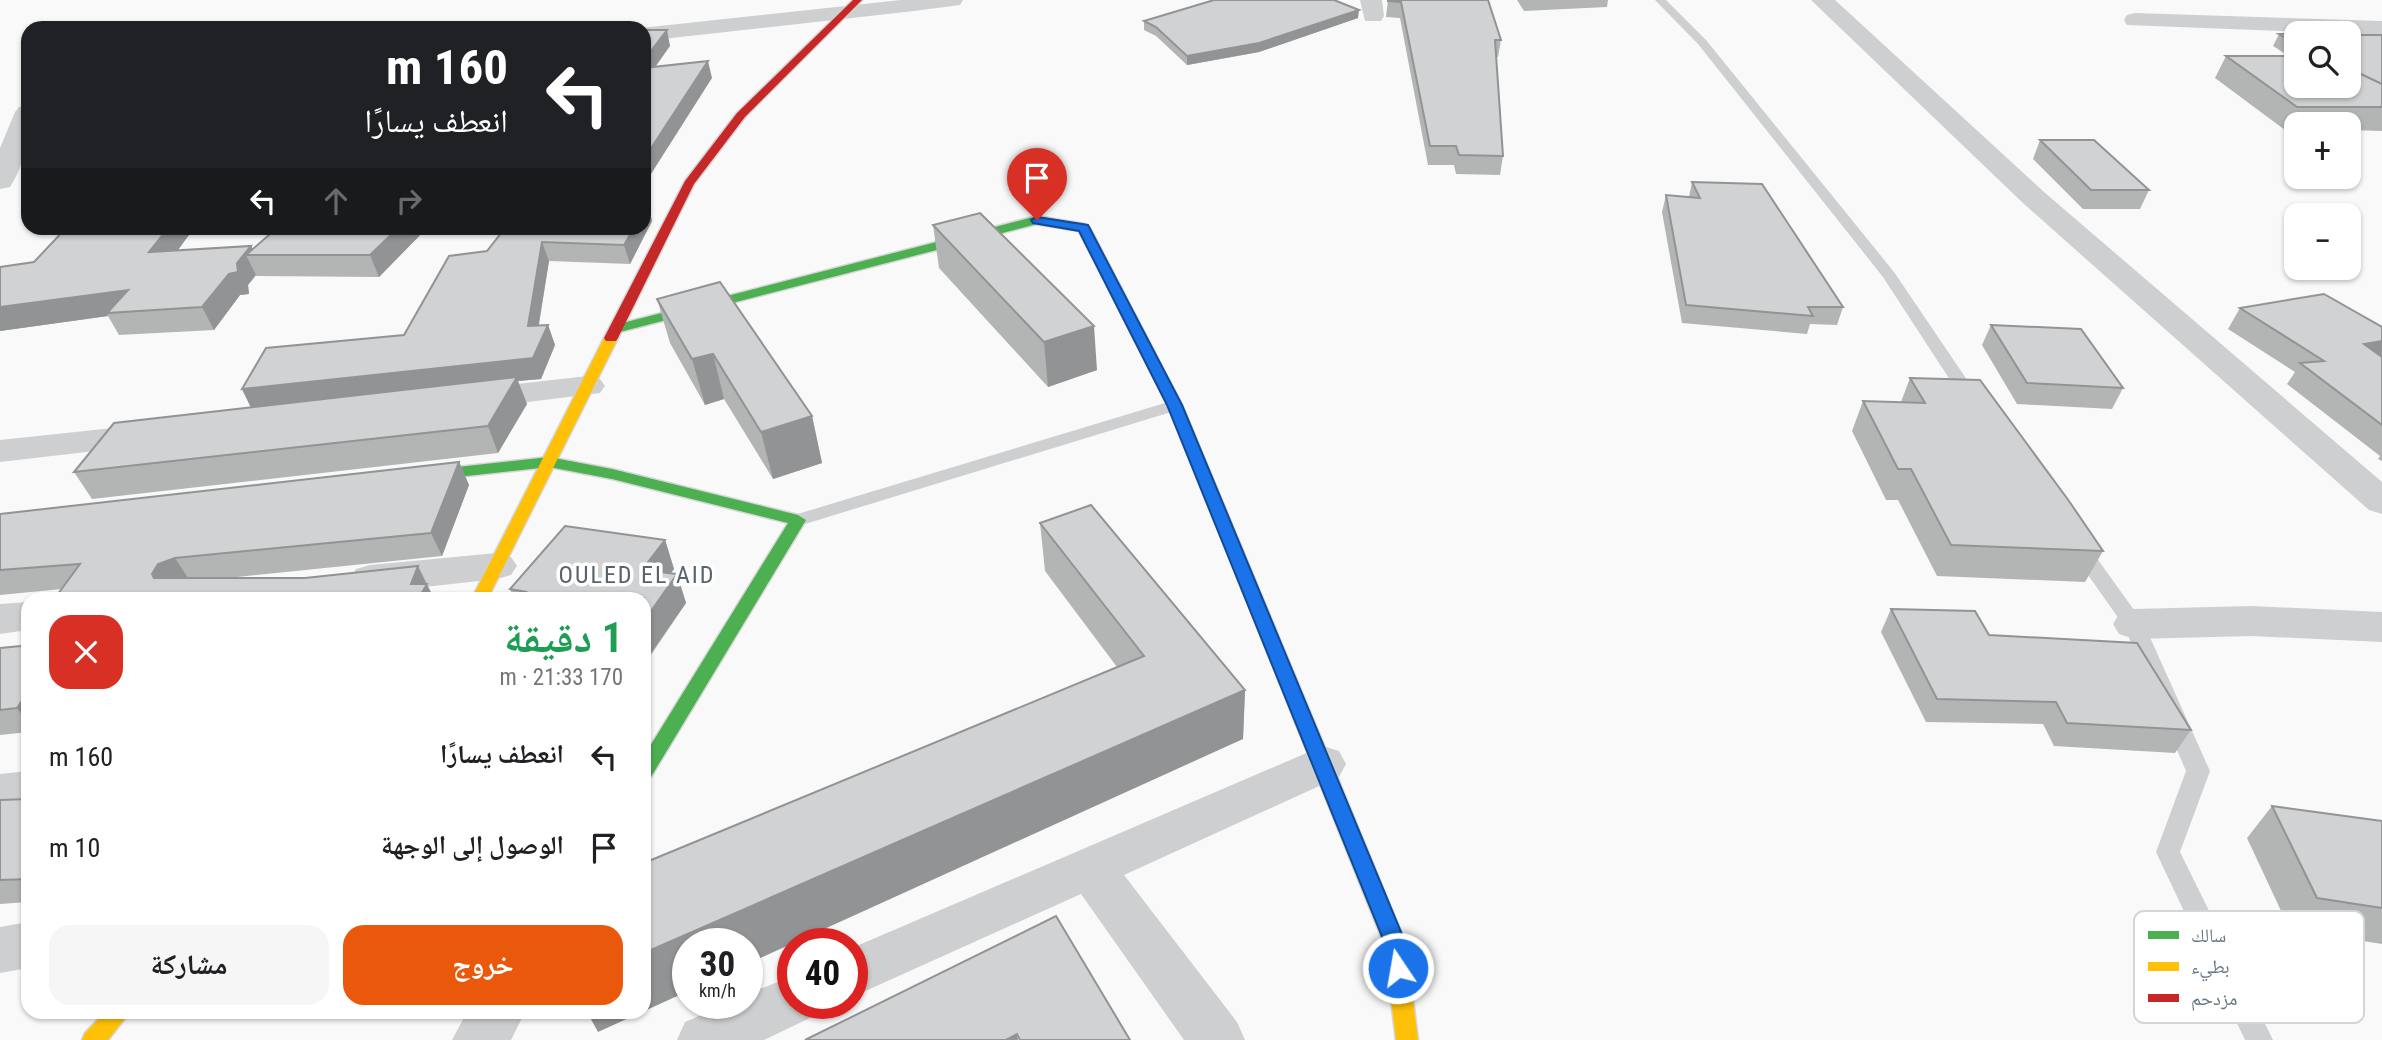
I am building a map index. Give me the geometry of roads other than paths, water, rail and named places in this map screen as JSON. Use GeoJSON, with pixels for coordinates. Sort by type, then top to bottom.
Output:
{"type":"FeatureCollection","features":[{"type":"Feature","properties":{"kind":"street"},"geometry":{"type":"LineString","coordinates":[[651,33],[803,16],[850,7],[953,0]]}},
{"type":"Feature","properties":{"kind":"street"},"geometry":{"type":"LineString","coordinates":[[1822,0],[2034,198],[2382,502]]}},
{"type":"Feature","properties":{"kind":"street"},"geometry":{"type":"LineString","coordinates":[[337,583],[489,582],[702,163],[741,115],[850,7]]}},
{"type":"Feature","properties":{"kind":"street"},"geometry":{"type":"LineString","coordinates":[[2136,20],[2382,28]]}},
{"type":"Feature","properties":{"kind":"street"},"geometry":{"type":"LineString","coordinates":[[0,181],[21,108]]}},
{"type":"Feature","properties":{"kind":"street"},"geometry":{"type":"LineString","coordinates":[[616,329],[1037,220],[1084,228],[1175,405],[1395,944],[1407,1040]]}},
{"type":"Feature","properties":{"kind":"street"},"geometry":{"type":"LineString","coordinates":[[437,403],[588,386]]}},
{"type":"Feature","properties":{"kind":"street"},"geometry":{"type":"LineString","coordinates":[[0,452],[178,432]]}},
{"type":"Feature","properties":{"kind":"street"},"geometry":{"type":"LineString","coordinates":[[398,479],[550,462],[612,474],[798,520],[651,761]]}},
{"type":"Feature","properties":{"kind":"street"},"geometry":{"type":"LineString","coordinates":[[0,619],[21,617]]}},
{"type":"Feature","properties":{"kind":"street"},"geometry":{"type":"LineString","coordinates":[[2134,624],[2251,621],[2382,627]]}},
{"type":"Feature","properties":{"kind":"street"},"geometry":{"type":"LineString","coordinates":[[868,966],[1323,765]]}},
{"type":"Feature","properties":{"kind":"street"},"geometry":{"type":"LineString","coordinates":[[0,793],[21,791]]}},
{"type":"Feature","properties":{"kind":"street"},"geometry":{"type":"LineString","coordinates":[[1090,868],[1217,1040]]}},
{"type":"Feature","properties":{"kind":"street"},"geometry":{"type":"LineString","coordinates":[[0,950],[21,947]]}},
{"type":"Feature","properties":{"kind":"street"},"geometry":{"type":"LineString","coordinates":[[705,1040],[777,1007]]}},
{"type":"Feature","properties":{"kind":"street"},"geometry":{"type":"LineString","coordinates":[[93,1040],[112,1019]]}},
{"type":"Feature","properties":{"kind":"street"},"geometry":{"type":"LineString","coordinates":[[480,1040],[494,1019]]}},
{"type":"Feature","properties":{"kind":"lane"},"geometry":{"type":"LineString","coordinates":[[1660,0],[1702,42],[1889,275],[1985,419]]}},
{"type":"Feature","properties":{"kind":"lane"},"geometry":{"type":"LineString","coordinates":[[798,520],[1175,405]]}},
{"type":"Feature","properties":{"kind":"lane"},"geometry":{"type":"LineString","coordinates":[[2063,527],[2134,624],[2198,771],[2168,852],[2197,911]]}},
{"type":"Feature","properties":{"kind":"lane"},"geometry":{"type":"LineString","coordinates":[[2251,1023],[2259,1040]]}},
{"type":"Feature","properties":{"kind":"district","name":"OULED EL AID"},"geometry":{"type":"Point","coordinates":[637,575]}}]}
